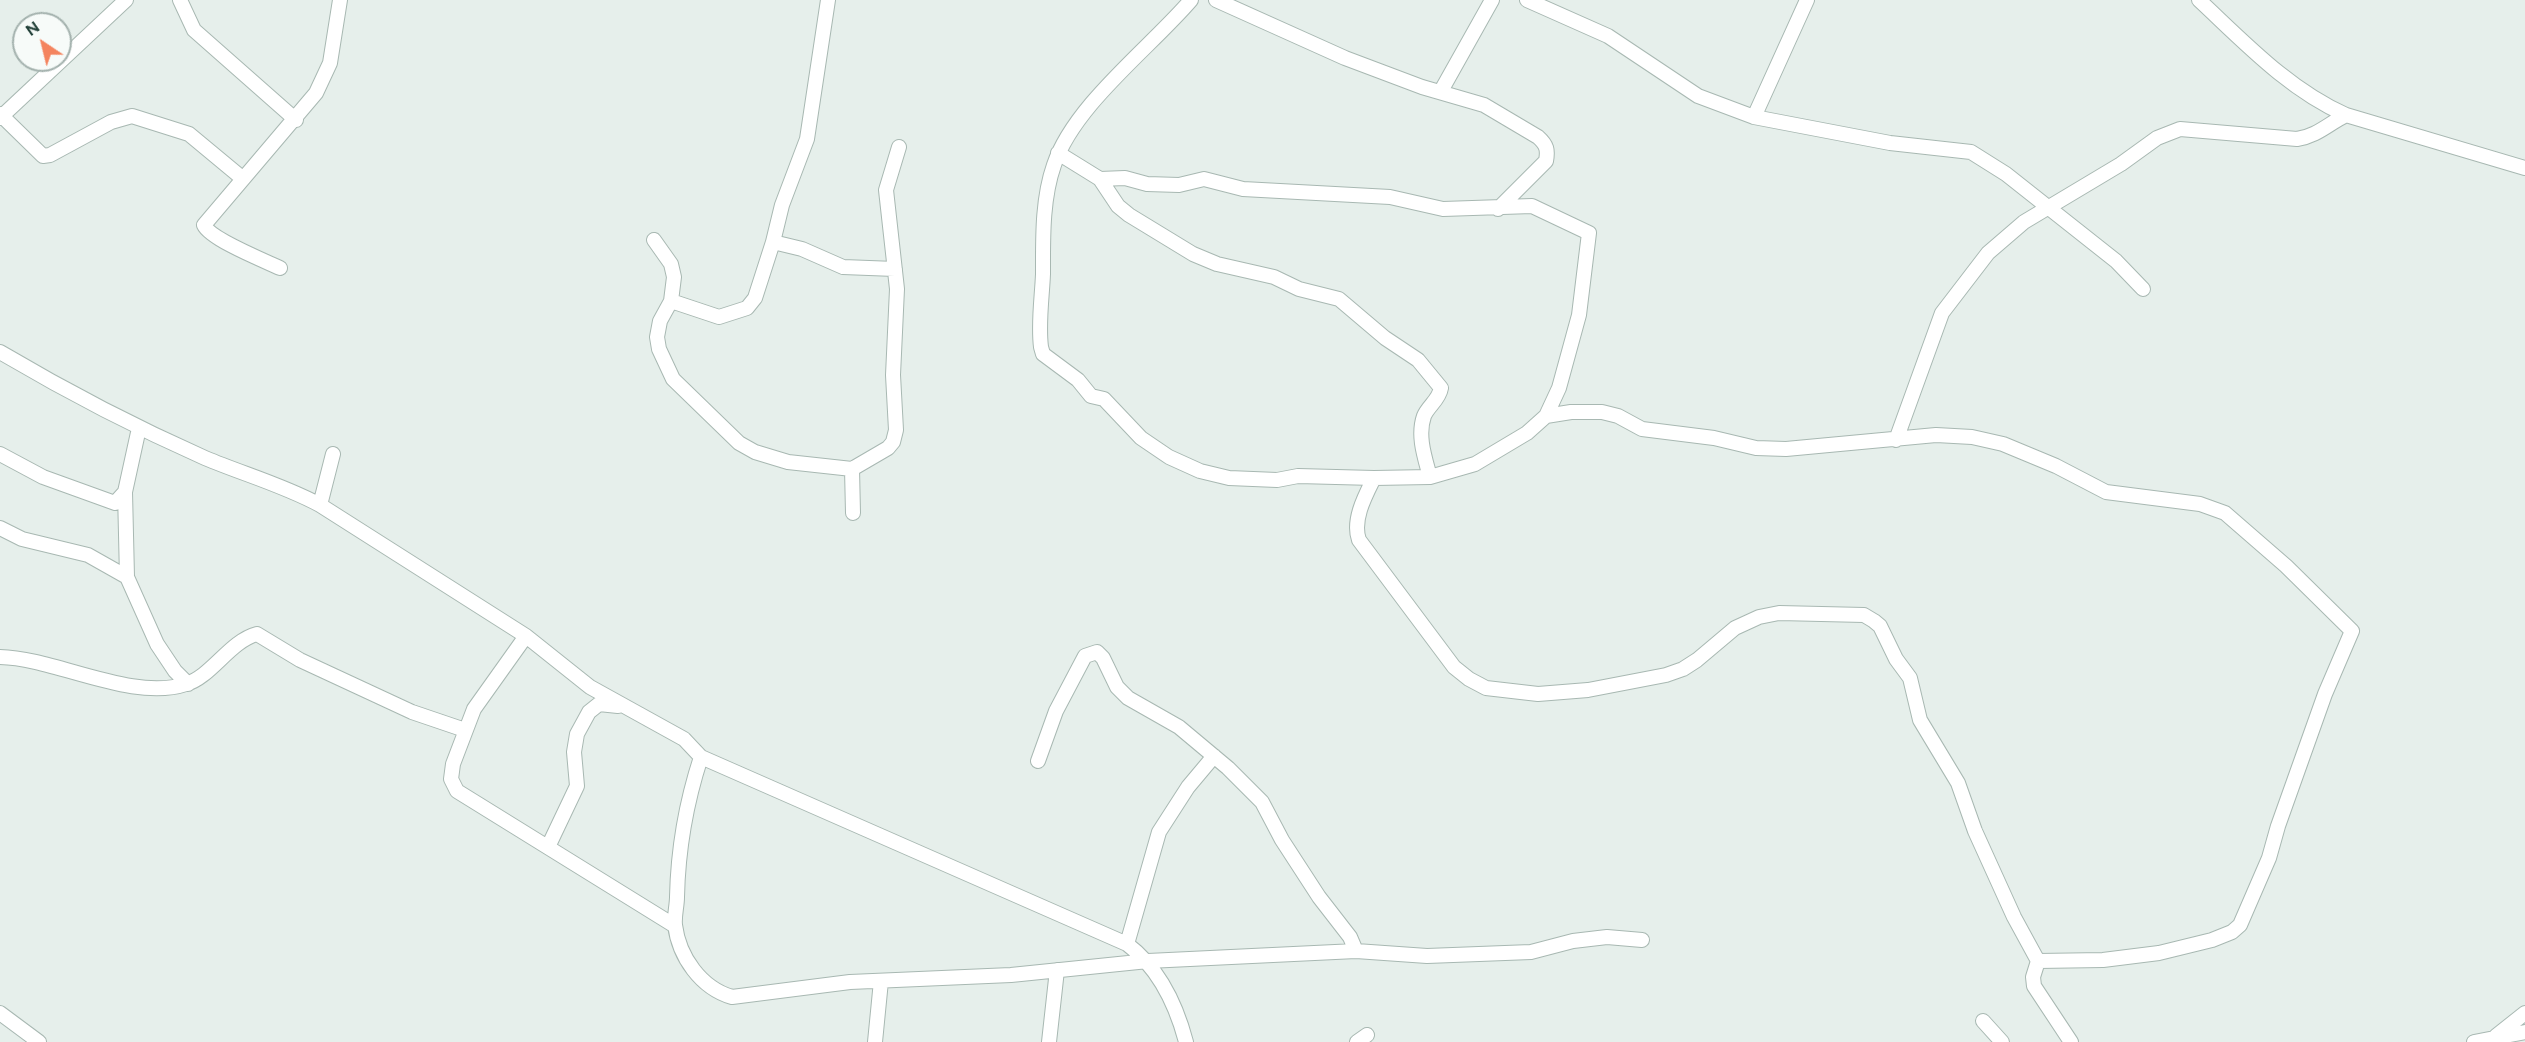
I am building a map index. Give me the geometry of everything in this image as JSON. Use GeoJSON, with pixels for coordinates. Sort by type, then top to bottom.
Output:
{"type":"FeatureCollection","features":[{"type":"Feature","properties":{"kind":"street"},"geometry":{"type":"LineString","coordinates":[[126,0],[1,116],[43,156],[50,155],[111,122],[132,116],[143,118],[189,134],[242,178]]}},
{"type":"Feature","properties":{"kind":"street"},"geometry":{"type":"LineString","coordinates":[[180,0],[194,30],[296,120]]}},
{"type":"Feature","properties":{"kind":"street"},"geometry":{"type":"LineString","coordinates":[[280,268],[209,232],[204,225],[242,178],[296,120],[316,93],[330,63],[339,0]]}},
{"type":"Feature","properties":{"kind":"street"},"geometry":{"type":"LineString","coordinates":[[671,300],[719,317],[747,308],[755,298],[782,205],[807,139],[828,0]]}},
{"type":"Feature","properties":{"kind":"street"},"geometry":{"type":"LineString","coordinates":[[1100,179],[1125,178],[1155,185],[1179,185],[1204,179],[1243,189],[1390,197],[1443,209],[1498,209],[1532,206],[1589,232],[1579,315],[1558,388],[1546,416],[1527,433],[1475,464],[1430,477],[1298,476],[1277,480],[1229,478],[1200,471],[1168,457],[1141,438],[1104,399],[1091,396],[1078,380],[1043,354],[1040,340],[1043,274],[1041,257],[1050,184],[1058,153],[1072,131],[1115,77],[1191,0]]}},
{"type":"Feature","properties":{"kind":"street"},"geometry":{"type":"LineString","coordinates":[[1216,0],[1345,58],[1422,87],[1484,105],[1545,143],[1548,151],[1539,170],[1498,209]]}},
{"type":"Feature","properties":{"kind":"street"},"geometry":{"type":"LineString","coordinates":[[1441,91],[1492,0]]}},
{"type":"Feature","properties":{"kind":"street"},"geometry":{"type":"LineString","coordinates":[[1527,0],[1608,36],[1698,96],[1754,117],[1890,143],[1971,152],[2006,174],[2116,261],[2143,289]]}},
{"type":"Feature","properties":{"kind":"street"},"geometry":{"type":"LineString","coordinates":[[1754,117],[1807,0]]}},
{"type":"Feature","properties":{"kind":"street"},"geometry":{"type":"LineString","coordinates":[[2199,0],[2268,64],[2318,102],[2346,115],[2525,168]]}},
{"type":"Feature","properties":{"kind":"street"},"geometry":{"type":"LineString","coordinates":[[1896,440],[1942,313],[1988,253],[2024,222],[2121,164],[2157,138],[2180,129],[2297,139],[2312,136],[2326,125],[2346,115]]}},
{"type":"Feature","properties":{"kind":"street"},"geometry":{"type":"LineString","coordinates":[[654,240],[671,264],[674,277],[671,300],[660,321],[657,337],[666,369],[673,379],[733,438],[755,452],[788,462],[852,469],[888,448],[895,436],[895,269],[886,190],[899,147]]}},
{"type":"Feature","properties":{"kind":"street"},"geometry":{"type":"LineString","coordinates":[[1058,153],[1100,179],[1118,206],[1129,215],[1193,254],[1217,264],[1274,277],[1299,289],[1339,299],[1384,338],[1418,360],[1441,388],[1424,417],[1423,425],[1422,442],[1430,477]]}},
{"type":"Feature","properties":{"kind":"street"},"geometry":{"type":"LineString","coordinates":[[773,242],[802,249],[843,267],[895,269]]}},
{"type":"Feature","properties":{"kind":"street"},"geometry":{"type":"LineString","coordinates":[[0,354],[139,428],[208,459],[292,490],[320,505],[526,636],[590,687],[684,739],[700,757],[1127,944],[1148,961],[1167,992],[1186,1042]]}},
{"type":"Feature","properties":{"kind":"street"},"geometry":{"type":"LineString","coordinates":[[1546,416],[1602,412],[1618,416],[1642,429],[1714,438],[1756,448],[1786,449],[1935,435],[1972,436],[2002,444],[2056,466],[2106,492],[2200,504],[2224,513],[2286,566],[2352,631],[2325,694],[2278,826],[2269,858],[2244,919],[2236,929],[2212,940],[2159,953],[2103,960],[2038,961]]}},
{"type":"Feature","properties":{"kind":"street"},"geometry":{"type":"LineString","coordinates":[[139,428],[124,492],[127,577],[157,644],[175,671],[188,684]]}},
{"type":"Feature","properties":{"kind":"street"},"geometry":{"type":"LineString","coordinates":[[320,505],[333,453]]}},
{"type":"Feature","properties":{"kind":"street"},"geometry":{"type":"LineString","coordinates":[[0,454],[43,477],[115,503],[124,492]]}},
{"type":"Feature","properties":{"kind":"street"},"geometry":{"type":"LineString","coordinates":[[852,469],[853,513]]}},
{"type":"Feature","properties":{"kind":"street"},"geometry":{"type":"LineString","coordinates":[[1374,478],[1357,522],[1356,530],[1359,540],[1454,667],[1468,679],[1486,688],[1538,694],[1588,690],[1666,675],[1683,669],[1697,660],[1735,628],[1760,617],[1779,613],[1864,615],[1874,621],[1880,626],[1896,659],[1910,678],[1920,720],[1958,783],[1975,831],[2014,917],[2038,961],[2033,977],[2034,986],[2072,1042]]}},
{"type":"Feature","properties":{"kind":"street"},"geometry":{"type":"LineString","coordinates":[[0,528],[22,539],[88,555],[127,577]]}},
{"type":"Feature","properties":{"kind":"street"},"geometry":{"type":"LineString","coordinates":[[0,657],[18,657],[86,676],[145,688],[188,684],[245,639],[257,634],[300,660],[412,712],[465,730]]}},
{"type":"Feature","properties":{"kind":"street"},"geometry":{"type":"LineString","coordinates":[[526,636],[474,708],[451,779],[457,791],[675,926]]}},
{"type":"Feature","properties":{"kind":"street"},"geometry":{"type":"LineString","coordinates":[[1038,761],[1065,692],[1085,656],[1097,652],[1103,658],[1117,687],[1128,699],[1179,727],[1214,756],[1262,802],[1282,840],[1319,897],[1350,937],[1356,951]]}},
{"type":"Feature","properties":{"kind":"street"},"geometry":{"type":"LineString","coordinates":[[548,847],[577,786],[575,743],[589,712],[599,704],[612,703],[632,711]]}},
{"type":"Feature","properties":{"kind":"street"},"geometry":{"type":"LineString","coordinates":[[1127,944],[1159,832],[1184,793],[1214,756]]}},
{"type":"Feature","properties":{"kind":"street"},"geometry":{"type":"LineString","coordinates":[[700,757],[689,795],[684,824],[675,926],[689,965],[697,976],[720,994],[732,997],[850,982],[1057,970],[1148,961],[1356,951],[1427,956],[1531,952],[1555,944],[1607,937],[1642,940]]}},
{"type":"Feature","properties":{"kind":"street"},"geometry":{"type":"LineString","coordinates":[[1049,1042],[1057,970]]}},
{"type":"Feature","properties":{"kind":"street"},"geometry":{"type":"LineString","coordinates":[[875,1042],[881,981]]}},
{"type":"Feature","properties":{"kind":"street"},"geometry":{"type":"LineString","coordinates":[[0,1013],[39,1042]]}},
{"type":"Feature","properties":{"kind":"street"},"geometry":{"type":"LineString","coordinates":[[2494,1038],[2525,1013]]}},
{"type":"Feature","properties":{"kind":"street"},"geometry":{"type":"LineString","coordinates":[[1983,1021],[2002,1042]]}},
{"type":"Feature","properties":{"kind":"street"},"geometry":{"type":"LineString","coordinates":[[2474,1042],[2525,1032]]}}]}
